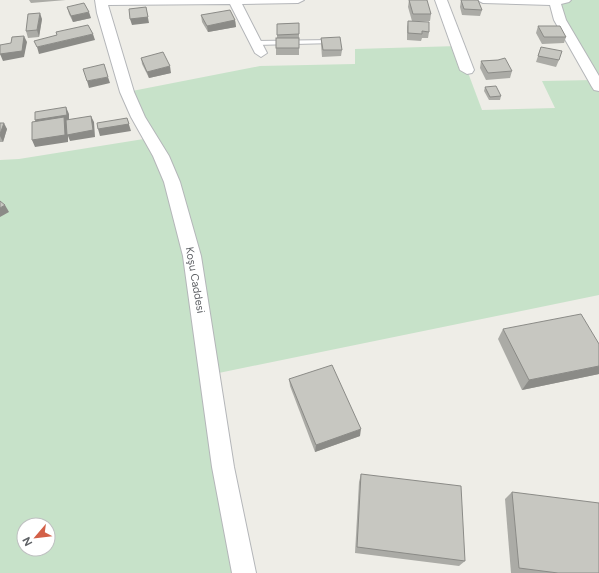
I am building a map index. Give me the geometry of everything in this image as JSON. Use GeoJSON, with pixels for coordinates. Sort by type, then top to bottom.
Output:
{"type":"FeatureCollection","features":[{"type":"Feature","properties":{"kind":"street"},"geometry":{"type":"LineString","coordinates":[[234,0],[259,48]]}},
{"type":"Feature","properties":{"kind":"street"},"geometry":{"type":"LineString","coordinates":[[101,1],[298,0]]}},
{"type":"Feature","properties":{"kind":"street"},"geometry":{"type":"LineString","coordinates":[[441,0],[467,70]]}},
{"type":"Feature","properties":{"kind":"street"},"geometry":{"type":"LineString","coordinates":[[483,0],[558,1],[555,10],[565,30],[599,87]]}},
{"type":"Feature","properties":{"kind":"street","name":"Koşu Caddesi"},"geometry":{"type":"LineString","coordinates":[[101,1],[127,92],[138,116],[161,156],[172,182],[192,256],[223,467],[244,573]]}},
{"type":"Feature","properties":{"kind":"lane"},"geometry":{"type":"LineString","coordinates":[[259,48],[339,41]]}},
{"type":"Feature","properties":{"kind":"green space"},"geometry":{"type":"Polygon","coordinates":[[[554,0],[599,0],[599,295],[209,375],[244,573],[0,573],[0,160],[19,159],[150,138],[127,92],[260,66],[355,64],[355,49],[458,46],[482,110],[555,108],[542,81],[594,80],[554,0]]]}},
{"type":"Feature","properties":{"kind":"building"},"geometry":{"type":"Polygon","coordinates":[[[409,0],[427,0],[431,14],[413,14],[409,0]]]}},
{"type":"Feature","properties":{"kind":"building"},"geometry":{"type":"Polygon","coordinates":[[[461,0],[478,0],[482,10],[464,9],[461,0]]]}},
{"type":"Feature","properties":{"kind":"building"},"geometry":{"type":"Polygon","coordinates":[[[84,3],[89,12],[71,16],[67,7],[84,3]]]}},
{"type":"Feature","properties":{"kind":"building"},"geometry":{"type":"Polygon","coordinates":[[[146,7],[148,17],[130,19],[129,9],[146,7]]]}},
{"type":"Feature","properties":{"kind":"building"},"geometry":{"type":"Polygon","coordinates":[[[230,10],[235,20],[207,26],[201,15],[230,10]]]}},
{"type":"Feature","properties":{"kind":"building"},"geometry":{"type":"Polygon","coordinates":[[[40,13],[37,30],[26,31],[28,14],[40,13]]]}},
{"type":"Feature","properties":{"kind":"building"},"geometry":{"type":"Polygon","coordinates":[[[408,21],[429,22],[429,32],[422,31],[422,34],[408,33],[408,21]]]}},
{"type":"Feature","properties":{"kind":"building"},"geometry":{"type":"Polygon","coordinates":[[[299,23],[299,34],[277,35],[277,24],[299,23]]]}},
{"type":"Feature","properties":{"kind":"building"},"geometry":{"type":"Polygon","coordinates":[[[88,25],[93,34],[37,47],[34,41],[57,35],[56,32],[88,25]]]}},
{"type":"Feature","properties":{"kind":"building"},"geometry":{"type":"Polygon","coordinates":[[[538,26],[560,26],[566,37],[544,37],[538,26]]]}},
{"type":"Feature","properties":{"kind":"building"},"geometry":{"type":"Polygon","coordinates":[[[24,36],[22,51],[0,54],[0,45],[11,43],[12,37],[24,36]]]}},
{"type":"Feature","properties":{"kind":"building"},"geometry":{"type":"Polygon","coordinates":[[[340,37],[342,50],[323,50],[321,38],[340,37]]]}},
{"type":"Feature","properties":{"kind":"building"},"geometry":{"type":"Polygon","coordinates":[[[276,38],[299,38],[299,48],[276,48],[276,38]]]}},
{"type":"Feature","properties":{"kind":"building"},"geometry":{"type":"Polygon","coordinates":[[[541,47],[562,51],[559,60],[538,56],[541,47]]]}},
{"type":"Feature","properties":{"kind":"building"},"geometry":{"type":"Polygon","coordinates":[[[163,52],[170,66],[147,72],[141,58],[163,52]]]}},
{"type":"Feature","properties":{"kind":"building"},"geometry":{"type":"Polygon","coordinates":[[[505,58],[512,71],[488,73],[481,61],[498,60],[505,58]]]}},
{"type":"Feature","properties":{"kind":"building"},"geometry":{"type":"Polygon","coordinates":[[[104,64],[108,77],[87,81],[83,69],[104,64]]]}},
{"type":"Feature","properties":{"kind":"building"},"geometry":{"type":"Polygon","coordinates":[[[496,86],[501,96],[490,97],[485,87],[496,86]]]}},
{"type":"Feature","properties":{"kind":"building"},"geometry":{"type":"Polygon","coordinates":[[[66,107],[67,115],[35,120],[35,112],[66,107]]]}},
{"type":"Feature","properties":{"kind":"building"},"geometry":{"type":"Polygon","coordinates":[[[91,116],[93,130],[67,135],[66,120],[91,116]]]}},
{"type":"Feature","properties":{"kind":"building"},"geometry":{"type":"Polygon","coordinates":[[[64,117],[65,135],[32,140],[32,122],[64,117]]]}},
{"type":"Feature","properties":{"kind":"building"},"geometry":{"type":"Polygon","coordinates":[[[127,118],[129,124],[98,129],[97,123],[127,118]]]}},
{"type":"Feature","properties":{"kind":"building"},"geometry":{"type":"Polygon","coordinates":[[[0,123],[4,123],[0,134],[0,123]]]}},
{"type":"Feature","properties":{"kind":"building"},"geometry":{"type":"Polygon","coordinates":[[[0,201],[5,205],[0,208],[0,201]]]}},
{"type":"Feature","properties":{"kind":"building"},"geometry":{"type":"Polygon","coordinates":[[[581,314],[599,344],[599,366],[529,380],[503,329],[581,314]]]}},
{"type":"Feature","properties":{"kind":"building"},"geometry":{"type":"Polygon","coordinates":[[[332,365],[361,429],[316,445],[289,379],[332,365]]]}},
{"type":"Feature","properties":{"kind":"building"},"geometry":{"type":"Polygon","coordinates":[[[361,474],[461,486],[465,561],[357,547],[361,474]]]}},
{"type":"Feature","properties":{"kind":"building"},"geometry":{"type":"Polygon","coordinates":[[[512,492],[599,503],[599,573],[558,573],[519,568],[512,492]]]}}]}
